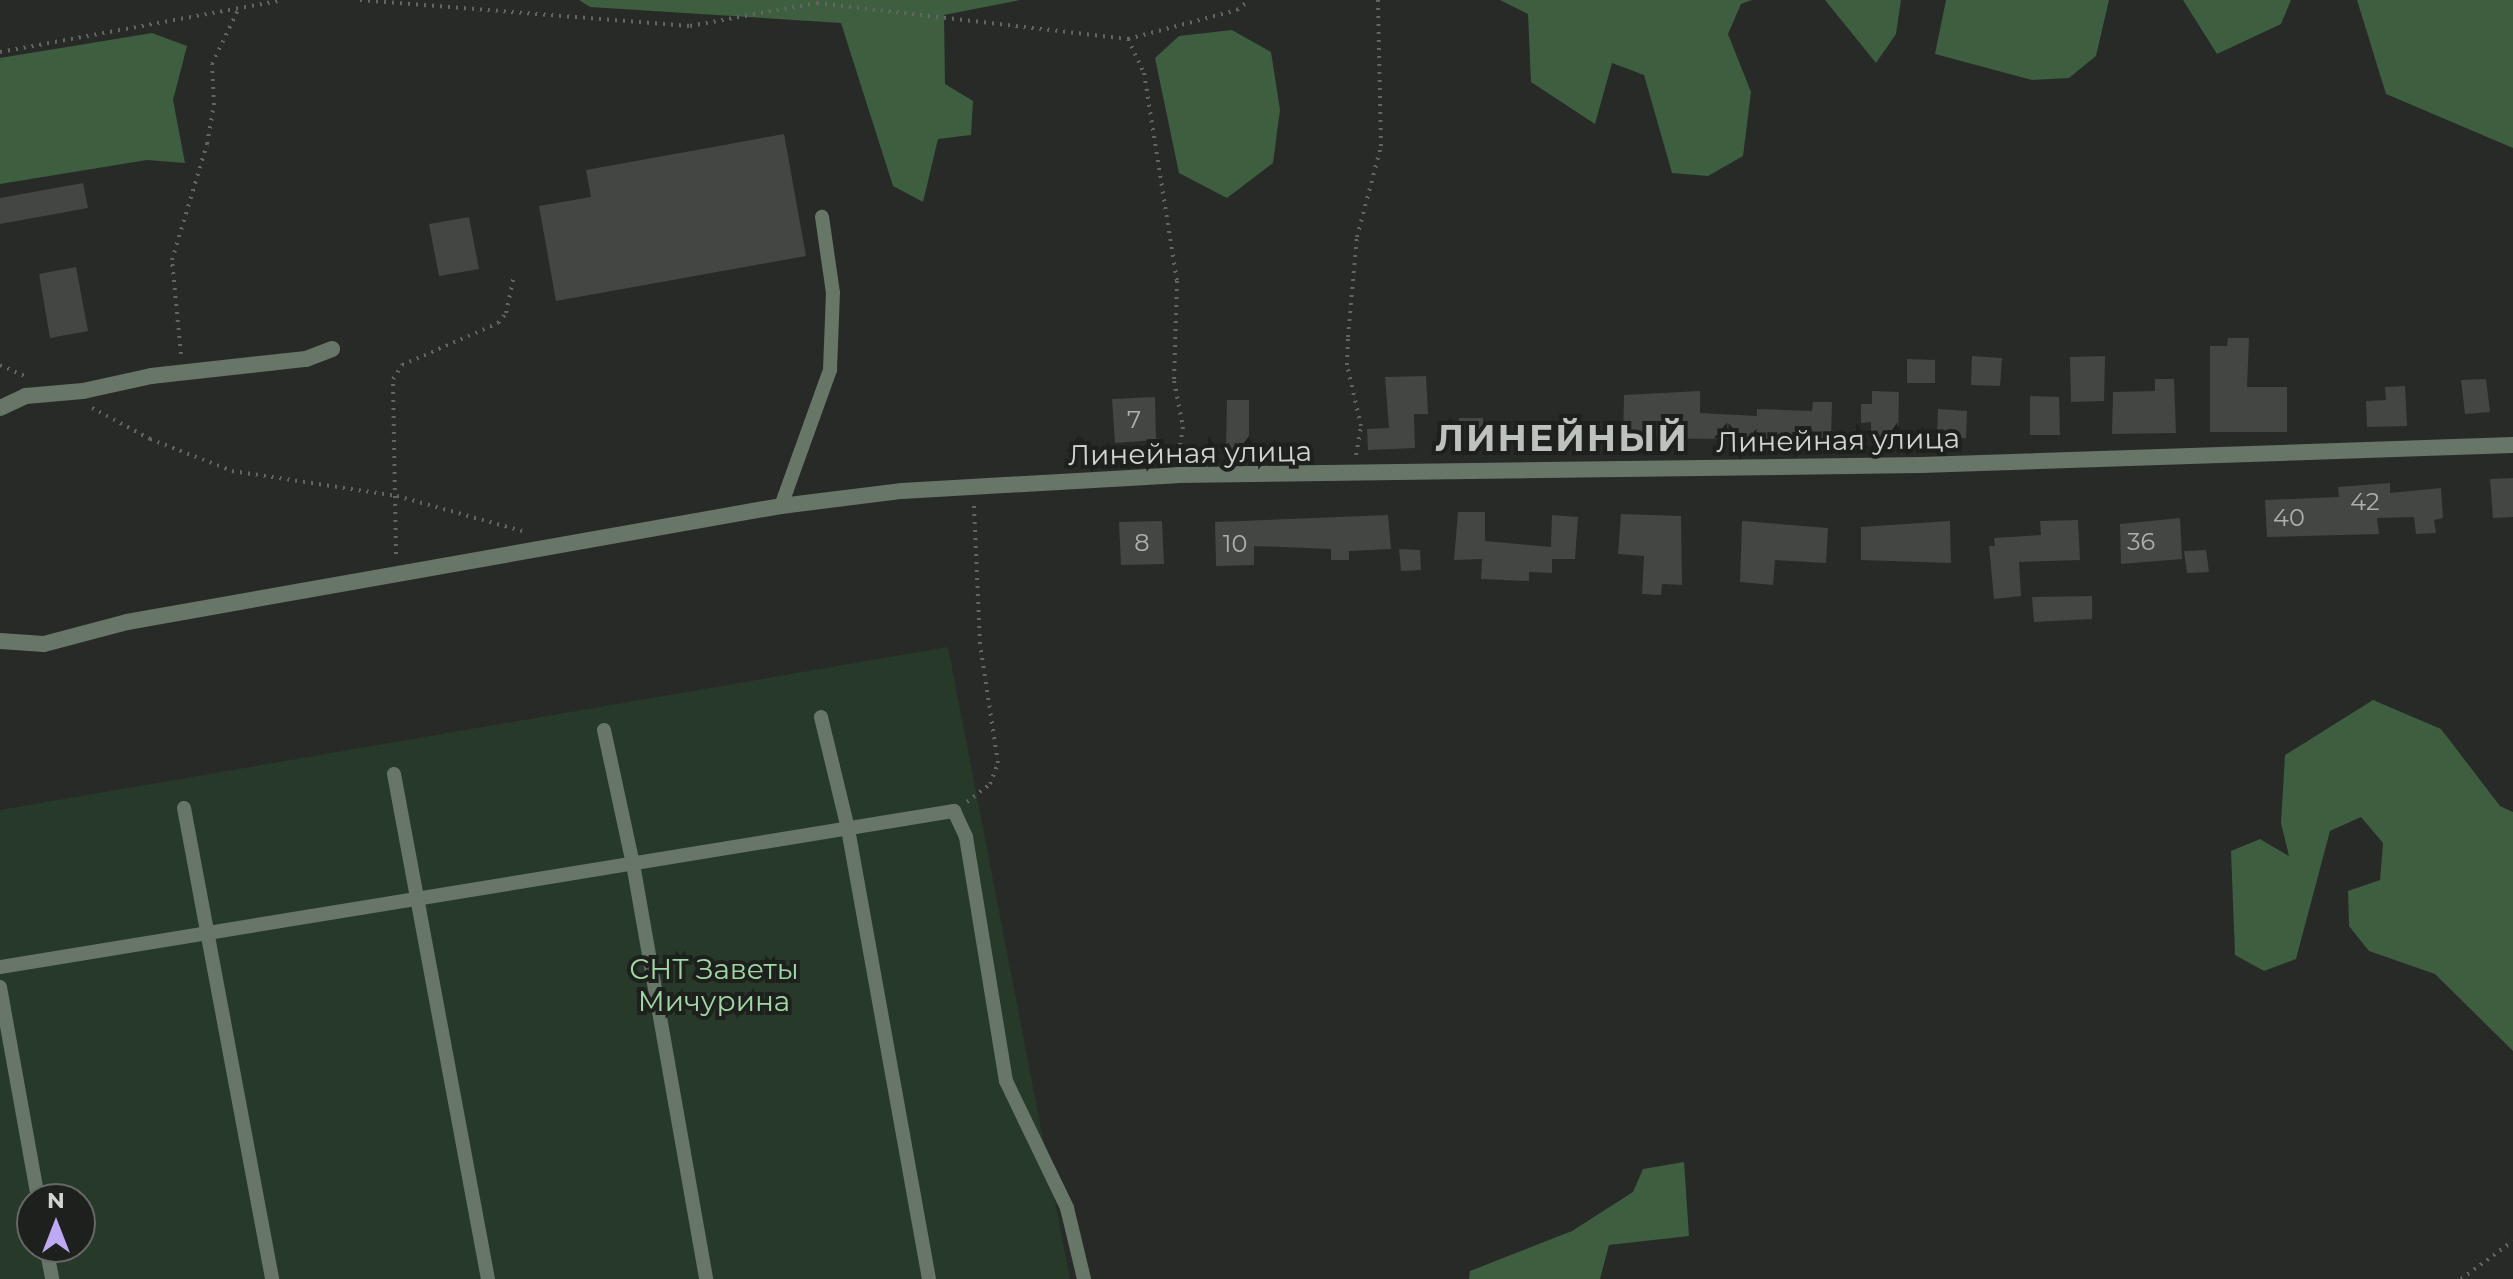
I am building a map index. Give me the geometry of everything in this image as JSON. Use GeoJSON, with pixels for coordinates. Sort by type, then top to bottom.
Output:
{"type":"FeatureCollection","features":[{"type":"Feature","properties":{"kind":"street"},"geometry":{"type":"LineString","coordinates":[[0,408],[26,396],[183,372],[306,359],[332,349]]}},
{"type":"Feature","properties":{"kind":"street","name":"Линейная улица"},"geometry":{"type":"LineString","coordinates":[[0,641],[44,644],[127,622],[781,506],[973,487],[1177,475],[1348,476],[1921,465],[2513,445]]}},
{"type":"Feature","properties":{"kind":"lane"},"geometry":{"type":"LineString","coordinates":[[781,506],[830,370],[833,293],[822,217]]}},
{"type":"Feature","properties":{"kind":"lane"},"geometry":{"type":"LineString","coordinates":[[821,717],[848,829],[929,1279]]}},
{"type":"Feature","properties":{"kind":"lane"},"geometry":{"type":"LineString","coordinates":[[604,730],[633,864],[706,1279]]}},
{"type":"Feature","properties":{"kind":"lane"},"geometry":{"type":"LineString","coordinates":[[394,774],[421,898],[488,1279]]}},
{"type":"Feature","properties":{"kind":"lane"},"geometry":{"type":"LineString","coordinates":[[184,808],[211,933],[272,1279]]}},
{"type":"Feature","properties":{"kind":"lane"},"geometry":{"type":"LineString","coordinates":[[0,967],[954,811],[966,837],[1006,1081],[1067,1208],[1084,1279]]}},
{"type":"Feature","properties":{"kind":"lane"},"geometry":{"type":"LineString","coordinates":[[0,987],[35,1183]]}},
{"type":"Feature","properties":{"kind":"path"},"geometry":{"type":"LineString","coordinates":[[0,52],[282,0]]}},
{"type":"Feature","properties":{"kind":"path"},"geometry":{"type":"LineString","coordinates":[[360,0],[690,26],[817,3],[1128,39],[1237,10],[1250,0]]}},
{"type":"Feature","properties":{"kind":"path"},"geometry":{"type":"LineString","coordinates":[[1348,476],[1361,426],[1347,365],[1352,269],[1363,203],[1381,146],[1378,0]]}},
{"type":"Feature","properties":{"kind":"path"},"geometry":{"type":"LineString","coordinates":[[183,372],[172,260],[207,144],[214,105],[212,64],[239,8]]}},
{"type":"Feature","properties":{"kind":"path"},"geometry":{"type":"LineString","coordinates":[[1128,39],[1144,73],[1177,281],[1174,381],[1183,427],[1177,475]]}},
{"type":"Feature","properties":{"kind":"path"},"geometry":{"type":"LineString","coordinates":[[389,575],[400,535],[393,379],[402,365],[498,323],[506,313],[514,276]]}},
{"type":"Feature","properties":{"kind":"path"},"geometry":{"type":"LineString","coordinates":[[0,365],[68,392],[150,439],[232,471],[397,496],[525,532]]}},
{"type":"Feature","properties":{"kind":"path"},"geometry":{"type":"LineString","coordinates":[[954,811],[990,784],[998,763],[980,644],[973,487]]}},
{"type":"Feature","properties":{"kind":"path"},"geometry":{"type":"LineString","coordinates":[[2461,1279],[2513,1241]]}},
{"type":"Feature","properties":{"kind":"green space"},"geometry":{"type":"Polygon","coordinates":[[[579,0],[1020,0],[944,15],[945,84],[973,101],[971,135],[938,139],[923,202],[893,186],[841,23],[590,7],[579,0]]]}},
{"type":"Feature","properties":{"kind":"green space"},"geometry":{"type":"Polygon","coordinates":[[[1500,0],[1752,0],[1741,4],[1728,34],[1751,92],[1743,156],[1708,176],[1672,173],[1644,75],[1612,63],[1595,124],[1531,82],[1528,14],[1500,0]]]}},
{"type":"Feature","properties":{"kind":"green space"},"geometry":{"type":"Polygon","coordinates":[[[1825,0],[1901,0],[1896,34],[1876,63],[1825,0]]]}},
{"type":"Feature","properties":{"kind":"green space"},"geometry":{"type":"Polygon","coordinates":[[[1946,0],[2109,0],[2096,56],[2069,78],[2032,80],[1935,54],[1946,0]]]}},
{"type":"Feature","properties":{"kind":"green space"},"geometry":{"type":"Polygon","coordinates":[[[2183,0],[2291,0],[2281,24],[2217,54],[2183,0]]]}},
{"type":"Feature","properties":{"kind":"green space"},"geometry":{"type":"Polygon","coordinates":[[[2357,0],[2513,0],[2513,148],[2386,94],[2357,0]]]}},
{"type":"Feature","properties":{"kind":"green space"},"geometry":{"type":"Polygon","coordinates":[[[1232,30],[1271,52],[1280,110],[1273,163],[1227,198],[1179,173],[1155,58],[1179,36],[1232,30]]]}},
{"type":"Feature","properties":{"kind":"green space"},"geometry":{"type":"Polygon","coordinates":[[[152,33],[187,46],[173,100],[185,163],[147,160],[0,184],[0,58],[152,33]]]}},
{"type":"Feature","properties":{"kind":"green space","name":"СНТ Заветы Мичурина"},"geometry":{"type":"Polygon","coordinates":[[[948,647],[1070,1279],[0,1279],[0,810],[948,647]]]}},
{"type":"Feature","properties":{"kind":"green space"},"geometry":{"type":"Polygon","coordinates":[[[2373,700],[2441,729],[2500,806],[2513,812],[2513,1051],[2435,974],[2369,951],[2349,926],[2348,891],[2380,880],[2383,843],[2361,817],[2330,831],[2296,959],[2264,971],[2235,955],[2231,851],[2260,839],[2289,856],[2281,823],[2285,755],[2373,700]]]}},
{"type":"Feature","properties":{"kind":"green space"},"geometry":{"type":"Polygon","coordinates":[[[1684,1162],[1689,1236],[1609,1245],[1600,1279],[1469,1279],[1470,1271],[1572,1231],[1633,1192],[1643,1169],[1684,1162]]]}},
{"type":"Feature","properties":{"kind":"building"},"geometry":{"type":"Polygon","coordinates":[[[784,134],[806,256],[556,301],[539,206],[591,197],[586,170],[784,134]]]}},
{"type":"Feature","properties":{"kind":"building"},"geometry":{"type":"Polygon","coordinates":[[[83,183],[88,208],[0,224],[0,198],[83,183]]]}},
{"type":"Feature","properties":{"kind":"building"},"geometry":{"type":"Polygon","coordinates":[[[469,217],[479,269],[439,276],[429,224],[469,217]]]}},
{"type":"Feature","properties":{"kind":"building"},"geometry":{"type":"Polygon","coordinates":[[[76,267],[88,331],[50,338],[39,274],[76,267]]]}},
{"type":"Feature","properties":{"kind":"building"},"geometry":{"type":"Polygon","coordinates":[[[2228,338],[2249,338],[2247,387],[2287,387],[2287,432],[2210,432],[2210,346],[2227,346],[2228,338]]]}},
{"type":"Feature","properties":{"kind":"building"},"geometry":{"type":"Polygon","coordinates":[[[1972,356],[2002,358],[2000,386],[1971,385],[1972,356]]]}},
{"type":"Feature","properties":{"kind":"building"},"geometry":{"type":"Polygon","coordinates":[[[2105,356],[2104,401],[2071,402],[2070,357],[2105,356]]]}},
{"type":"Feature","properties":{"kind":"building"},"geometry":{"type":"Polygon","coordinates":[[[1907,359],[1935,360],[1935,383],[1907,383],[1907,359]]]}},
{"type":"Feature","properties":{"kind":"building"},"geometry":{"type":"Polygon","coordinates":[[[1426,376],[1428,414],[1414,414],[1415,448],[1368,450],[1367,429],[1389,428],[1385,377],[1426,376]]]}},
{"type":"Feature","properties":{"kind":"building"},"geometry":{"type":"Polygon","coordinates":[[[2155,379],[2174,379],[2176,433],[2112,434],[2113,392],[2155,391],[2155,379]]]}},
{"type":"Feature","properties":{"kind":"building"},"geometry":{"type":"Polygon","coordinates":[[[2486,379],[2490,412],[2465,414],[2461,380],[2486,379]]]}},
{"type":"Feature","properties":{"kind":"building"},"geometry":{"type":"Polygon","coordinates":[[[2405,386],[2407,426],[2367,427],[2366,401],[2386,400],[2385,387],[2405,386]]]}},
{"type":"Feature","properties":{"kind":"building"},"geometry":{"type":"Polygon","coordinates":[[[1700,391],[1700,413],[1757,416],[1757,409],[1812,411],[1813,402],[1832,402],[1831,440],[1623,438],[1624,395],[1700,391]]]}},
{"type":"Feature","properties":{"kind":"building"},"geometry":{"type":"Polygon","coordinates":[[[1872,391],[1899,392],[1898,439],[1871,438],[1871,422],[1861,423],[1861,404],[1872,404],[1872,391]]]}},
{"type":"Feature","properties":{"kind":"building"},"geometry":{"type":"Polygon","coordinates":[[[2030,396],[2059,397],[2060,435],[2030,435],[2030,396]]]}},
{"type":"Feature","properties":{"kind":"building"},"geometry":{"type":"Polygon","coordinates":[[[1155,397],[1156,440],[1115,443],[1112,399],[1155,397]]]}},
{"type":"Feature","properties":{"kind":"building"},"geometry":{"type":"Polygon","coordinates":[[[1227,400],[1249,400],[1249,449],[1226,449],[1227,400]]]}},
{"type":"Feature","properties":{"kind":"building"},"geometry":{"type":"Polygon","coordinates":[[[1938,409],[1967,411],[1966,438],[1937,438],[1938,409]]]}},
{"type":"Feature","properties":{"kind":"building"},"geometry":{"type":"Polygon","coordinates":[[[1459,418],[1483,418],[1483,445],[1460,447],[1459,418]]]}},
{"type":"Feature","properties":{"kind":"building"},"geometry":{"type":"Polygon","coordinates":[[[2513,478],[2513,517],[2493,518],[2490,479],[2513,478]]]}},
{"type":"Feature","properties":{"kind":"building"},"geometry":{"type":"Polygon","coordinates":[[[2390,483],[2390,493],[2441,488],[2443,518],[2434,520],[2436,533],[2416,534],[2414,517],[2377,518],[2379,534],[2267,537],[2265,500],[2339,497],[2338,487],[2390,483]]]}},
{"type":"Feature","properties":{"kind":"building"},"geometry":{"type":"Polygon","coordinates":[[[1458,512],[1485,512],[1485,541],[1551,547],[1552,515],[1578,517],[1575,559],[1552,559],[1552,573],[1529,572],[1529,581],[1481,579],[1482,559],[1454,560],[1458,512]]]}},
{"type":"Feature","properties":{"kind":"building"},"geometry":{"type":"Polygon","coordinates":[[[1621,514],[1681,516],[1682,585],[1662,584],[1661,595],[1642,594],[1644,556],[1618,554],[1621,514]]]}},
{"type":"Feature","properties":{"kind":"building"},"geometry":{"type":"Polygon","coordinates":[[[1388,515],[1391,549],[1349,551],[1349,560],[1331,560],[1331,549],[1254,546],[1254,565],[1216,566],[1215,522],[1388,515]]]}},
{"type":"Feature","properties":{"kind":"building"},"geometry":{"type":"Polygon","coordinates":[[[2180,518],[2182,559],[2121,564],[2120,524],[2180,518]]]}},
{"type":"Feature","properties":{"kind":"building"},"geometry":{"type":"Polygon","coordinates":[[[2078,520],[2080,560],[2019,562],[2021,596],[1994,599],[1989,546],[1995,546],[1994,538],[2041,535],[2040,521],[2078,520]]]}},
{"type":"Feature","properties":{"kind":"building"},"geometry":{"type":"Polygon","coordinates":[[[1162,521],[1164,564],[1121,565],[1119,522],[1162,521]]]}},
{"type":"Feature","properties":{"kind":"building"},"geometry":{"type":"Polygon","coordinates":[[[1742,521],[1828,528],[1826,563],[1775,560],[1773,585],[1740,582],[1742,521]]]}},
{"type":"Feature","properties":{"kind":"building"},"geometry":{"type":"Polygon","coordinates":[[[1950,521],[1951,563],[1861,560],[1861,527],[1950,521]]]}},
{"type":"Feature","properties":{"kind":"building"},"geometry":{"type":"Polygon","coordinates":[[[1399,549],[1420,550],[1421,570],[1401,571],[1399,549]]]}},
{"type":"Feature","properties":{"kind":"building"},"geometry":{"type":"Polygon","coordinates":[[[2206,550],[2209,572],[2187,573],[2184,551],[2206,550]]]}},
{"type":"Feature","properties":{"kind":"building"},"geometry":{"type":"Polygon","coordinates":[[[2092,596],[2092,619],[2034,622],[2032,597],[2092,596]]]}},
{"type":"Feature","properties":{"kind":"district","name":"ЛИНЕЙНЫЙ"},"geometry":{"type":"Point","coordinates":[1562,439]}}]}
